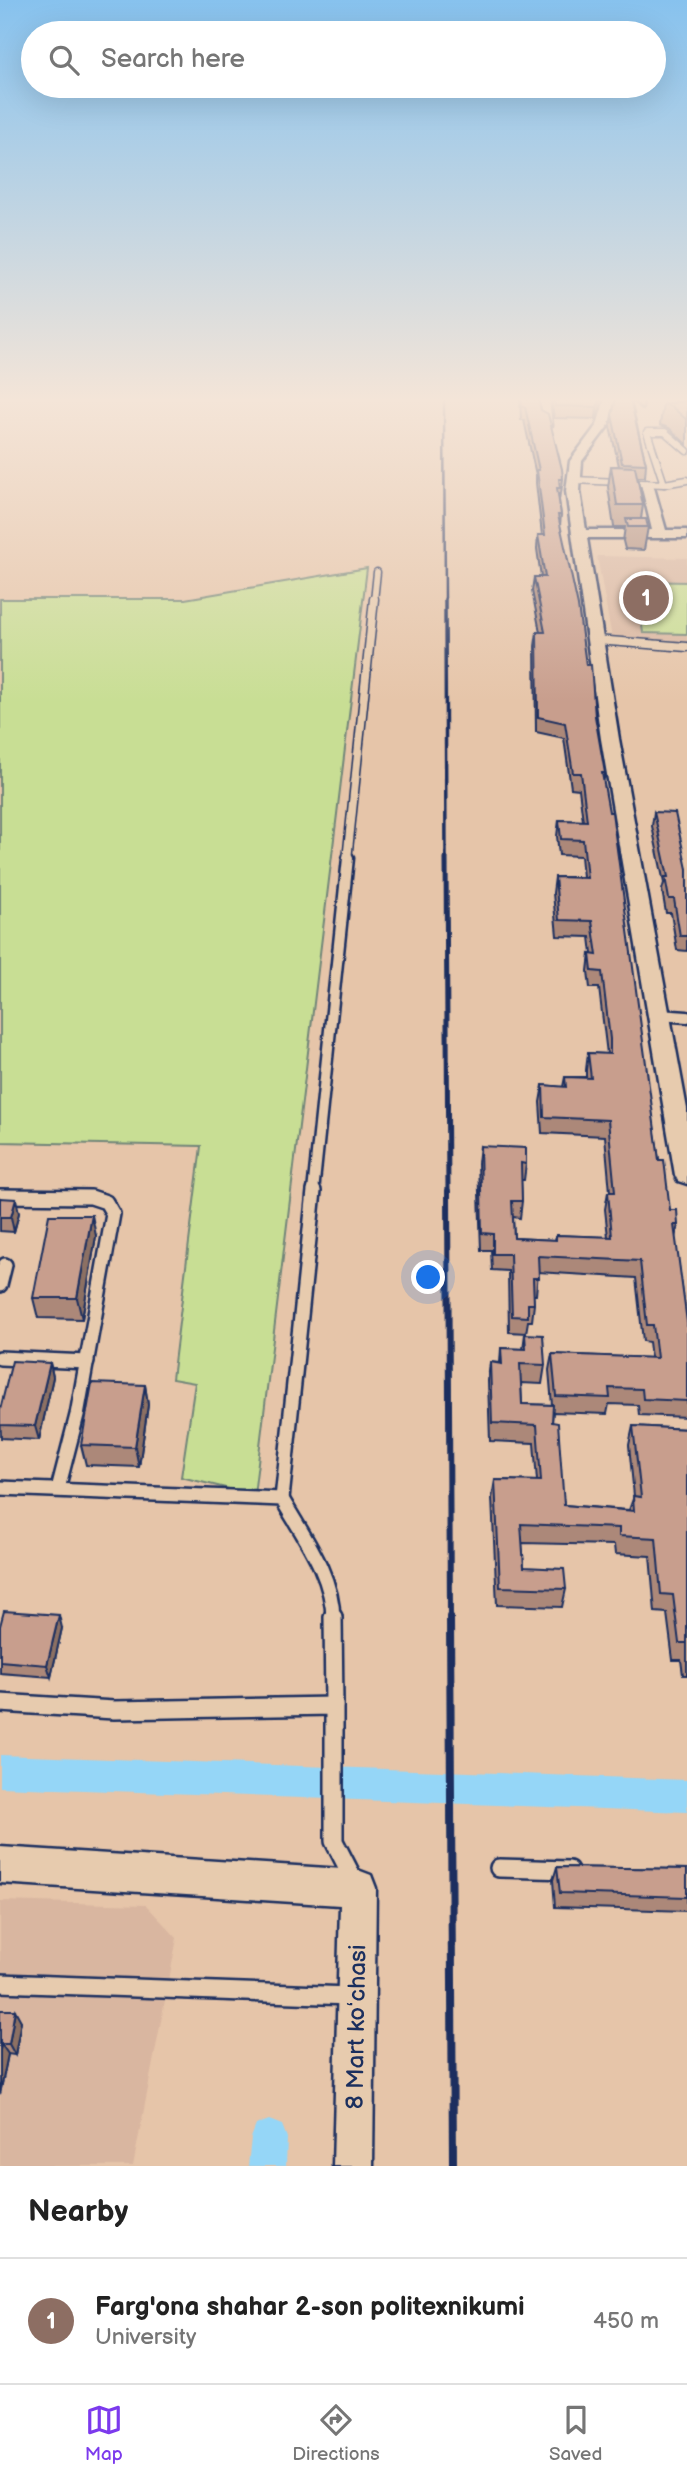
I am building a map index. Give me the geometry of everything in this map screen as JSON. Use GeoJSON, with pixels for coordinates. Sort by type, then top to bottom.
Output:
{"type":"FeatureCollection","features":[{"type":"Feature","properties":{"kind":"street"},"geometry":{"type":"LineString","coordinates":[[576,500],[596,640],[687,1175]]}},
{"type":"Feature","properties":{"kind":"street"},"geometry":{"type":"LineString","coordinates":[[651,500],[660,535]]}},
{"type":"Feature","properties":{"kind":"street"},"geometry":{"type":"LineString","coordinates":[[580,534],[687,534]]}},
{"type":"Feature","properties":{"kind":"street"},"geometry":{"type":"LineString","coordinates":[[0,1865],[358,1888]]}},
{"type":"Feature","properties":{"kind":"street","name":"8 Mart koʻchasi"},"geometry":{"type":"LineString","coordinates":[[353,2166],[358,1888]]}},
{"type":"Feature","properties":{"kind":"lane"},"geometry":{"type":"LineString","coordinates":[[358,1888],[334,1841],[333,1607],[323,1572],[282,1499],[377,572]]}},
{"type":"Feature","properties":{"kind":"lane"},"geometry":{"type":"LineString","coordinates":[[596,640],[687,647]]}},
{"type":"Feature","properties":{"kind":"lane"},"geometry":{"type":"LineString","coordinates":[[659,1015],[687,1017]]}},
{"type":"Feature","properties":{"kind":"lane"},"geometry":{"type":"LineString","coordinates":[[0,1196],[91,1197],[106,1202],[113,1214],[77,1415],[58,1489]]}},
{"type":"Feature","properties":{"kind":"lane"},"geometry":{"type":"LineString","coordinates":[[0,1285],[5,1265]]}},
{"type":"Feature","properties":{"kind":"lane"},"geometry":{"type":"LineString","coordinates":[[0,1358],[87,1362]]}},
{"type":"Feature","properties":{"kind":"lane"},"geometry":{"type":"LineString","coordinates":[[0,1488],[282,1499]]}},
{"type":"Feature","properties":{"kind":"lane"},"geometry":{"type":"LineString","coordinates":[[0,1703],[114,1710],[334,1706]]}},
{"type":"Feature","properties":{"kind":"lane"},"geometry":{"type":"LineString","coordinates":[[499,1868],[579,1870]]}},
{"type":"Feature","properties":{"kind":"lane"},"geometry":{"type":"LineString","coordinates":[[0,1983],[358,1996]]}},
{"type":"Feature","properties":{"kind":"shaded area"},"geometry":{"type":"Polygon","coordinates":[[[597,556],[687,558],[687,643],[612,638],[597,556]]]}},
{"type":"Feature","properties":{"kind":"shaded area"},"geometry":{"type":"Polygon","coordinates":[[[0,1901],[146,1905],[177,1938],[133,2166],[0,2166],[0,1901]]]}},
{"type":"Feature","properties":{"kind":"green space"},"geometry":{"type":"Polygon","coordinates":[[[367,568],[254,1495],[181,1477],[195,1383],[172,1379],[201,1146],[0,1142],[0,599],[185,599],[367,568]]]}},
{"type":"Feature","properties":{"kind":"green space"},"geometry":{"type":"Polygon","coordinates":[[[636,581],[687,582],[687,634],[643,633],[636,581]]]}},
{"type":"Feature","properties":{"kind":"building"},"geometry":{"type":"Polygon","coordinates":[[[541,500],[559,500],[561,515],[558,515],[578,606],[586,665],[591,665],[595,716],[605,773],[602,773],[609,812],[612,812],[659,1160],[664,1160],[670,1210],[677,1210],[678,1225],[674,1225],[687,1322],[687,1401],[643,1399],[642,1389],[609,1388],[610,1398],[556,1396],[552,1354],[657,1358],[653,1325],[647,1325],[640,1261],[538,1256],[539,1278],[533,1278],[534,1304],[528,1304],[528,1317],[512,1316],[510,1254],[493,1254],[493,1234],[482,1233],[480,1146],[526,1148],[526,1164],[521,1163],[522,1201],[512,1201],[514,1238],[556,1240],[556,1235],[612,1237],[608,1192],[615,1192],[608,1120],[544,1117],[543,1085],[566,1087],[565,1077],[591,1078],[588,1053],[610,1054],[602,972],[592,971],[590,954],[597,955],[592,921],[559,920],[555,877],[587,878],[583,840],[561,839],[559,820],[587,821],[581,773],[573,773],[565,723],[538,717],[537,632],[545,632],[534,577],[545,577],[538,535],[545,535],[541,500]]]}},
{"type":"Feature","properties":{"kind":"building"},"geometry":{"type":"Polygon","coordinates":[[[616,500],[642,500],[643,505],[617,505],[616,500]]]}},
{"type":"Feature","properties":{"kind":"building"},"geometry":{"type":"Polygon","coordinates":[[[626,519],[646,519],[648,527],[628,527],[626,519]]]}},
{"type":"Feature","properties":{"kind":"building"},"geometry":{"type":"Polygon","coordinates":[[[654,812],[675,813],[687,869],[687,936],[680,936],[674,899],[669,899],[665,877],[668,877],[654,812]]]}},
{"type":"Feature","properties":{"kind":"building"},"geometry":{"type":"Polygon","coordinates":[[[0,1198],[16,1199],[11,1217],[0,1217],[0,1198]]]}},
{"type":"Feature","properties":{"kind":"building"},"geometry":{"type":"Polygon","coordinates":[[[49,1215],[92,1215],[77,1298],[33,1298],[49,1215]]]}},
{"type":"Feature","properties":{"kind":"building"},"geometry":{"type":"Polygon","coordinates":[[[525,1334],[543,1335],[545,1365],[520,1364],[522,1404],[553,1405],[552,1422],[558,1423],[564,1505],[634,1511],[633,1496],[641,1497],[633,1426],[687,1429],[687,1643],[679,1643],[673,1595],[661,1594],[656,1538],[619,1536],[619,1528],[521,1524],[524,1567],[564,1569],[566,1589],[500,1587],[495,1480],[541,1481],[537,1425],[492,1423],[490,1362],[502,1364],[501,1348],[526,1349],[525,1334]]]}},
{"type":"Feature","properties":{"kind":"building"},"geometry":{"type":"Polygon","coordinates":[[[12,1361],[50,1363],[35,1426],[0,1425],[0,1410],[12,1361]]]}},
{"type":"Feature","properties":{"kind":"building"},"geometry":{"type":"Polygon","coordinates":[[[92,1383],[145,1385],[135,1447],[81,1445],[92,1383]]]}},
{"type":"Feature","properties":{"kind":"building"},"geometry":{"type":"Polygon","coordinates":[[[4,1611],[59,1615],[47,1665],[0,1661],[0,1626],[4,1611]]]}},
{"type":"Feature","properties":{"kind":"building"},"geometry":{"type":"Polygon","coordinates":[[[557,1867],[687,1869],[687,1897],[560,1893],[557,1867]]]}},
{"type":"Feature","properties":{"kind":"building"},"geometry":{"type":"Polygon","coordinates":[[[0,2010],[15,2010],[9,2044],[1,2044],[0,2050],[0,2010]]]}},
{"type":"Feature","properties":{"kind":"waterway"},"geometry":{"type":"LineString","coordinates":[[0,1771],[687,1796]]}},
{"type":"Feature","properties":{"kind":"waterway"},"geometry":{"type":"LineString","coordinates":[[267,2166],[269,2138]]}},
{"type":"Feature","properties":{"kind":"railway"},"geometry":{"type":"LineString","coordinates":[[445,500],[445,601]]}},
{"type":"Feature","properties":{"kind":"railway"},"geometry":{"type":"LineString","coordinates":[[445,599],[446,860]]}},
{"type":"Feature","properties":{"kind":"railway"},"geometry":{"type":"LineString","coordinates":[[446,858],[448,1192]]}},
{"type":"Feature","properties":{"kind":"railway"},"geometry":{"type":"LineString","coordinates":[[448,1191],[450,1619]]}},
{"type":"Feature","properties":{"kind":"railway"},"geometry":{"type":"LineString","coordinates":[[450,1617],[453,2166]]}},
{"type":"Feature","properties":{"kind":"place","name":"Farg'ona shahar 2-son politexnikumi"},"geometry":{"type":"Point","coordinates":[646,598]}}]}
